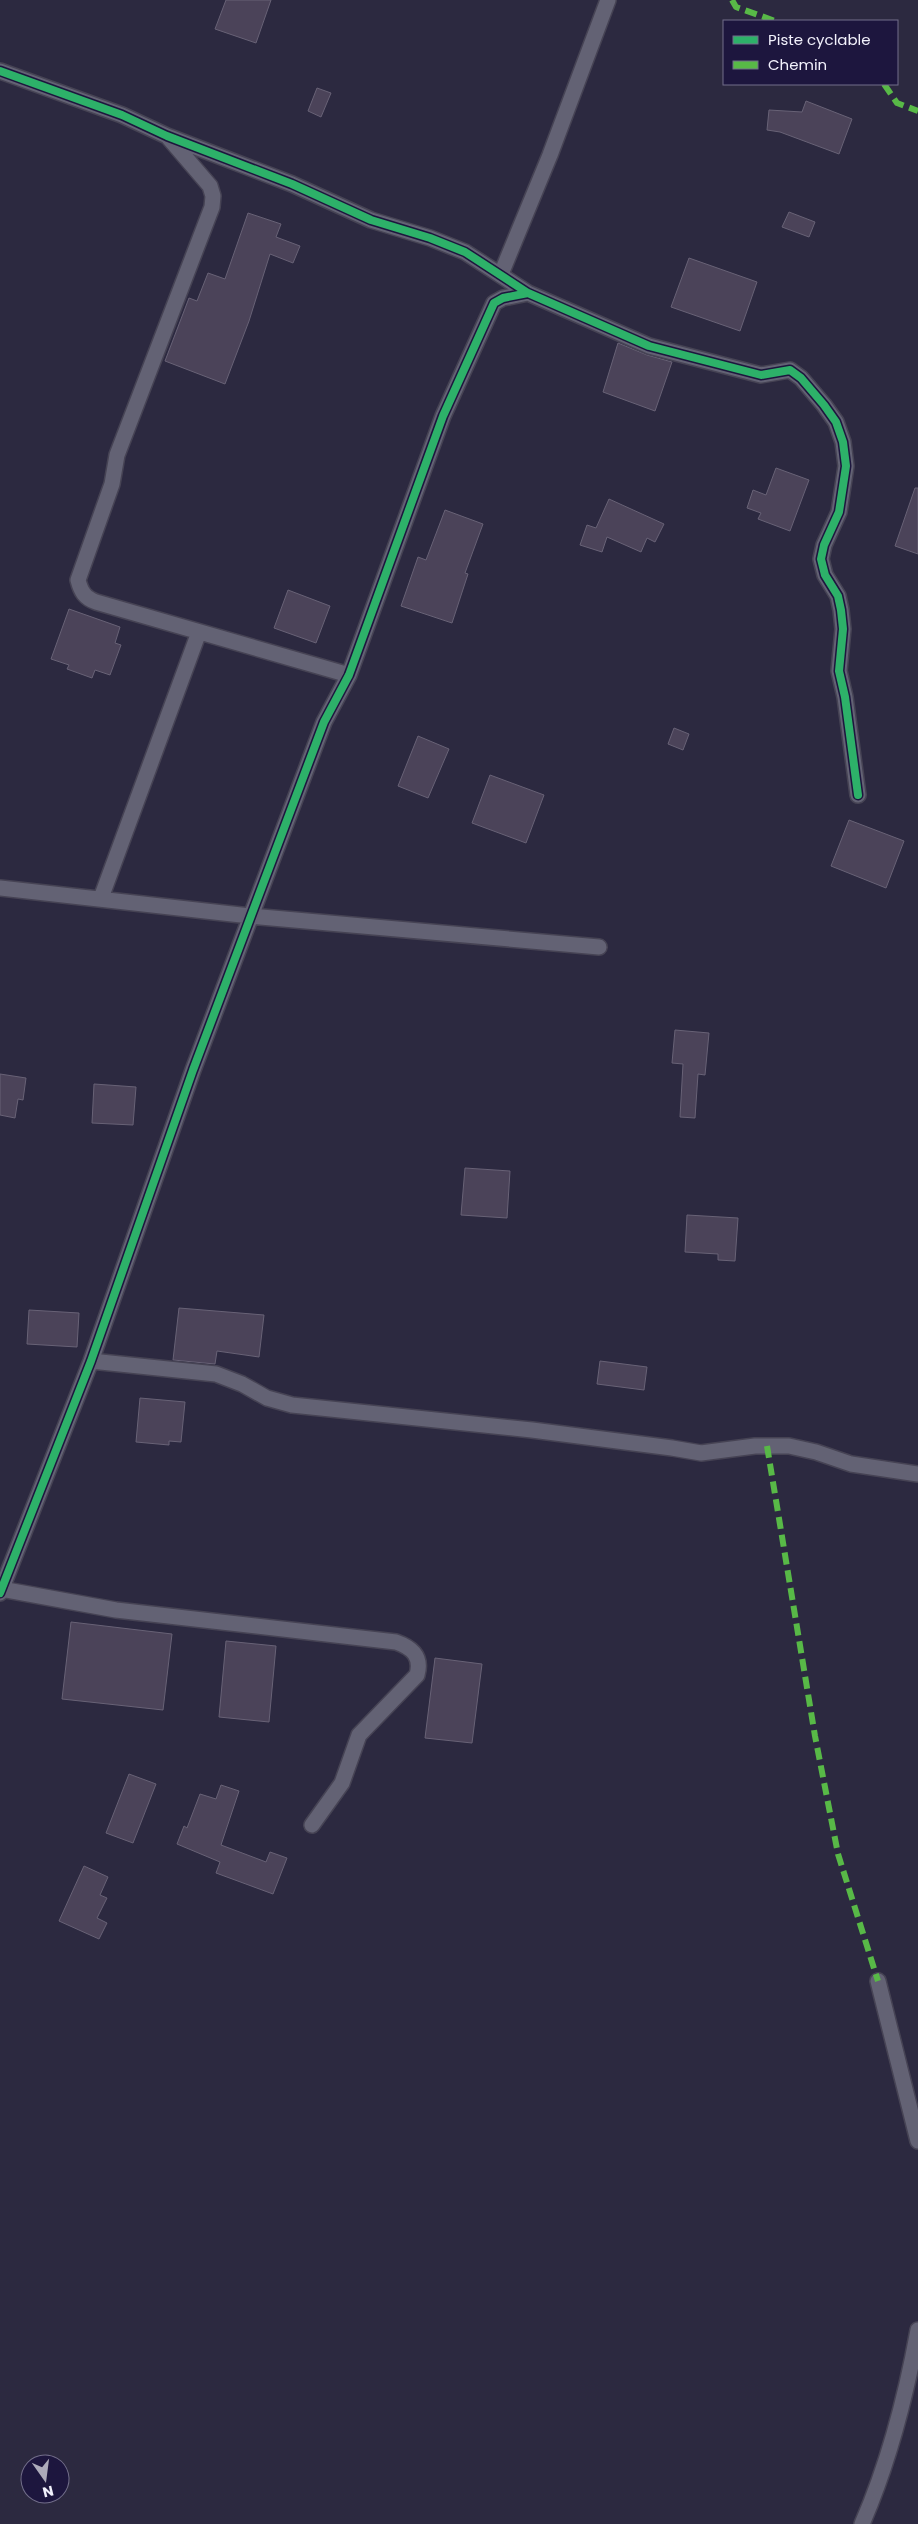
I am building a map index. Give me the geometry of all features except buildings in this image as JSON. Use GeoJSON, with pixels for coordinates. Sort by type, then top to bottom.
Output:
{"type":"FeatureCollection","features":[{"type":"Feature","properties":{"kind":"street"},"geometry":{"type":"LineString","coordinates":[[501,274],[550,155],[608,0]]}},
{"type":"Feature","properties":{"kind":"street"},"geometry":{"type":"LineString","coordinates":[[0,71],[122,115],[167,136],[292,184],[371,220],[430,238],[465,252],[528,293],[649,346],[760,375],[790,370],[802,378],[836,422],[843,442],[846,466],[839,512],[824,545],[821,559],[826,575],[838,596],[841,610],[842,629],[839,671],[845,697],[858,795]]}},
{"type":"Feature","properties":{"kind":"street"},"geometry":{"type":"LineString","coordinates":[[167,136],[210,186],[213,196],[212,207],[117,455],[112,484],[78,580],[80,590],[88,599],[349,675]]}},
{"type":"Feature","properties":{"kind":"street"},"geometry":{"type":"LineString","coordinates":[[312,1825],[342,1783],[359,1735],[417,1675],[419,1666],[417,1655],[408,1646],[396,1642],[116,1610],[1,1591],[91,1361],[250,916],[324,722],[349,675],[443,416],[494,303],[503,298],[528,293]]}},
{"type":"Feature","properties":{"kind":"street"},"geometry":{"type":"LineString","coordinates":[[100,898],[199,632]]}},
{"type":"Feature","properties":{"kind":"street"},"geometry":{"type":"LineString","coordinates":[[0,888],[250,916],[599,947]]}},
{"type":"Feature","properties":{"kind":"street"},"geometry":{"type":"LineString","coordinates":[[91,1361],[216,1374],[242,1384],[268,1398],[292,1405],[532,1430],[701,1453],[755,1446],[789,1446],[816,1452],[852,1464],[918,1474]]}},
{"type":"Feature","properties":{"kind":"street"},"geometry":{"type":"LineString","coordinates":[[878,1982],[918,2141]]}},
{"type":"Feature","properties":{"kind":"street"},"geometry":{"type":"LineString","coordinates":[[862,2524],[912,2397],[918,2330]]}},
{"type":"Feature","properties":{"kind":"marked path"},"geometry":{"type":"LineString","coordinates":[[732,0],[736,7],[772,20]]}},
{"type":"Feature","properties":{"kind":"marked path"},"geometry":{"type":"LineString","coordinates":[[885,85],[897,103],[918,111]]}},
{"type":"Feature","properties":{"kind":"marked path"},"geometry":{"type":"LineString","coordinates":[[767,1446],[815,1736],[838,1854],[878,1981]]}},
{"type":"Feature","properties":{"kind":"cycle path"},"geometry":{"type":"LineString","coordinates":[[0,71],[122,115],[167,136],[292,184],[371,220],[430,238],[465,252],[528,293],[649,346],[761,375],[790,370],[801,378],[836,422],[843,442],[846,466],[839,512],[824,545],[821,559],[825,575],[838,596],[841,610],[843,629],[839,671],[845,697],[858,795]]}},
{"type":"Feature","properties":{"kind":"cycle path"},"geometry":{"type":"LineString","coordinates":[[0,1593],[91,1361],[193,1070],[324,722],[349,675],[443,416],[494,303],[503,298],[528,293]]}}]}
